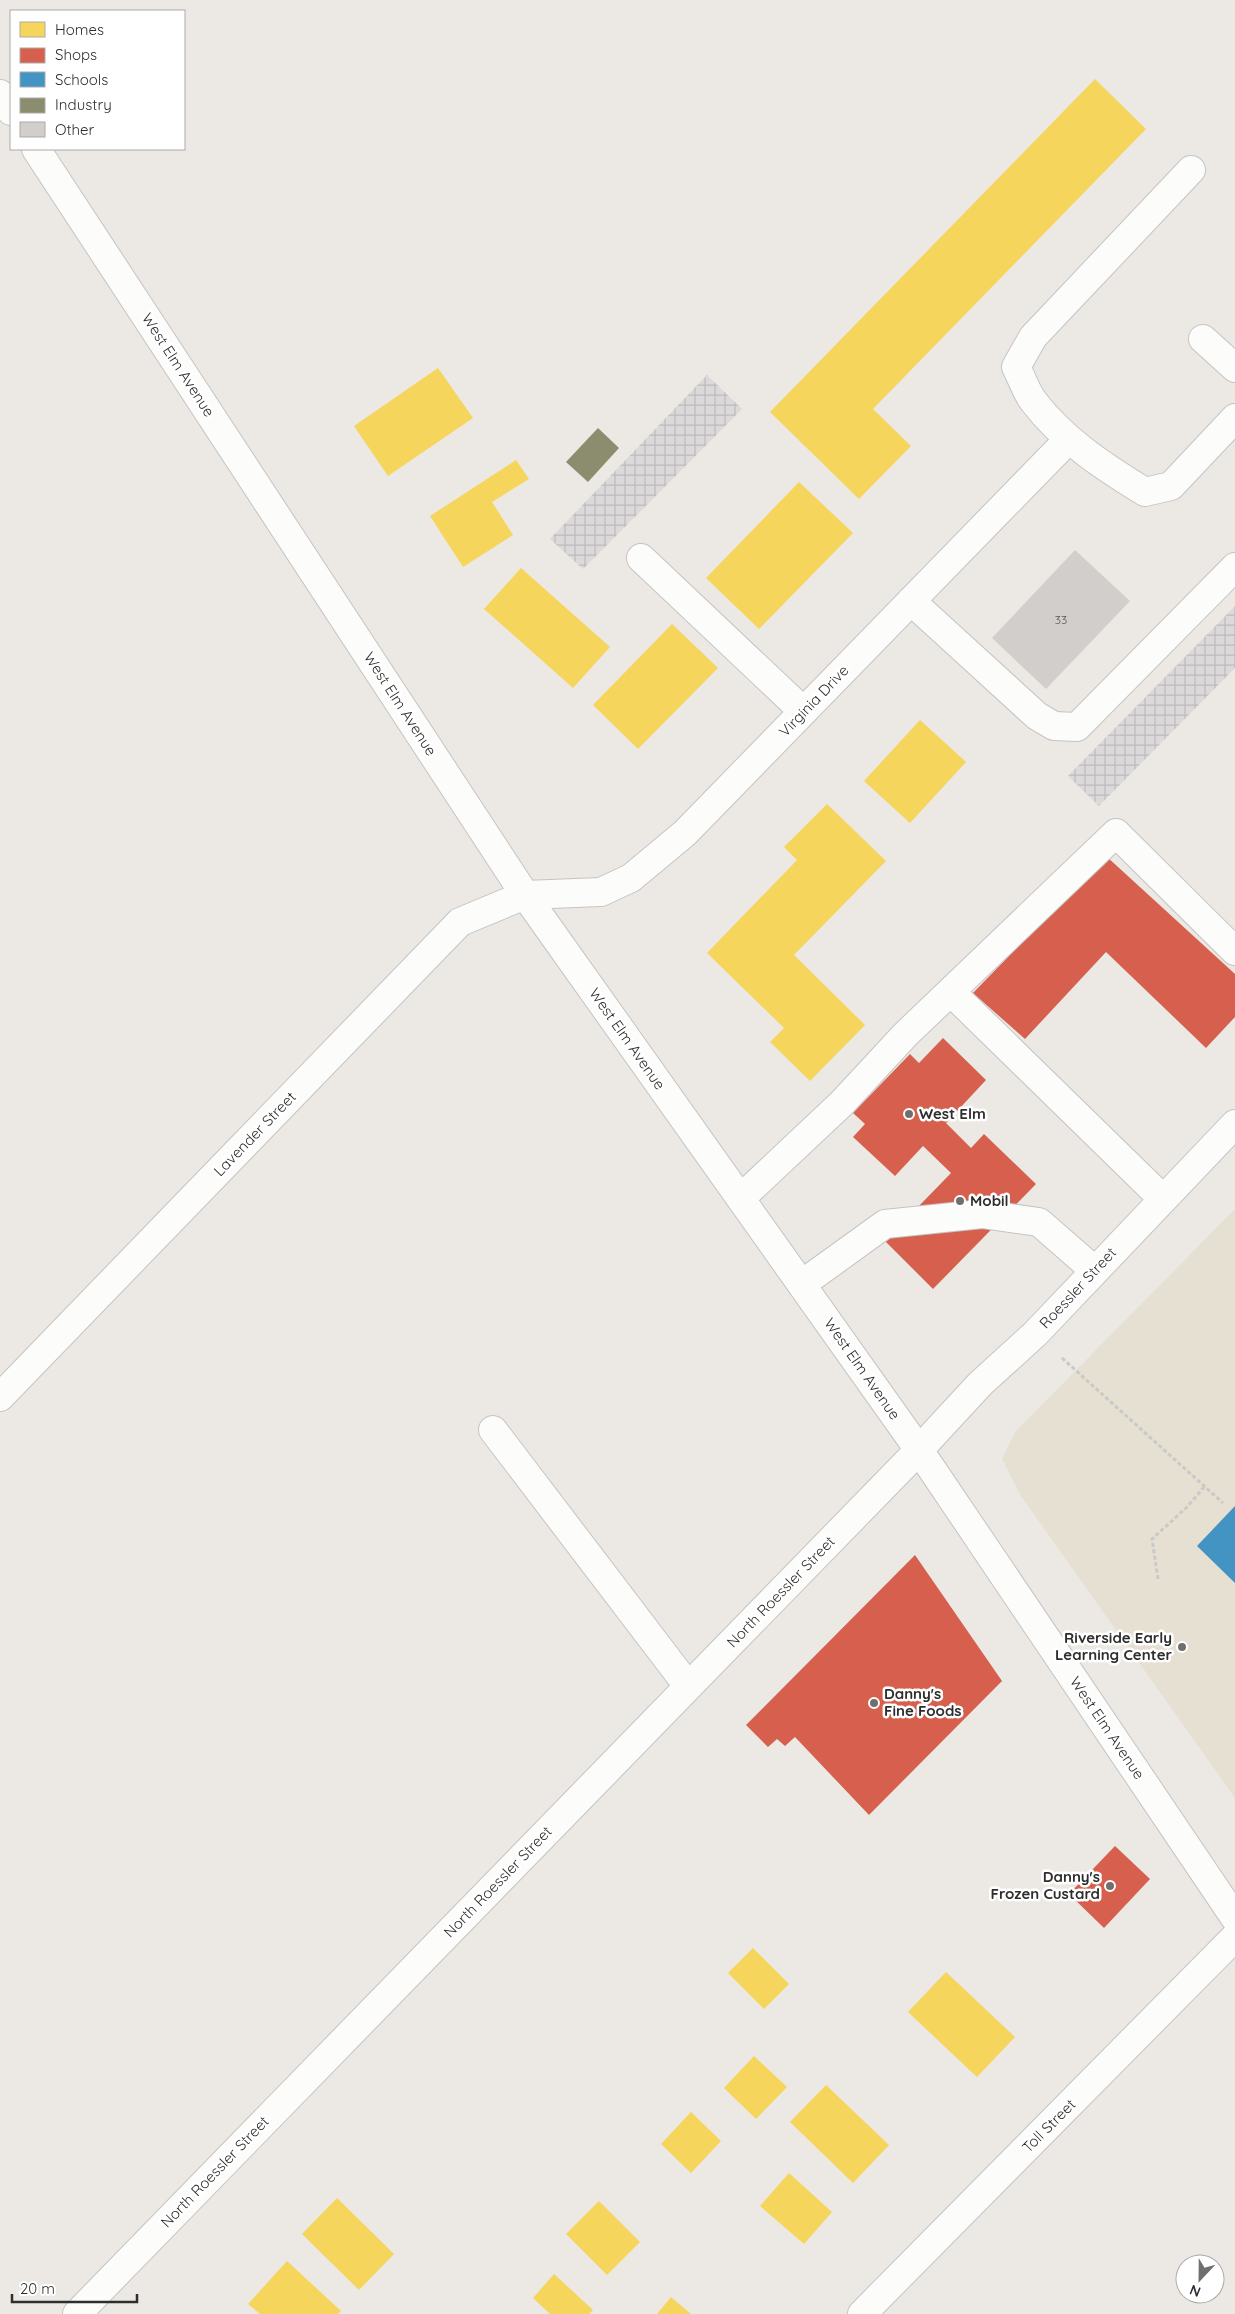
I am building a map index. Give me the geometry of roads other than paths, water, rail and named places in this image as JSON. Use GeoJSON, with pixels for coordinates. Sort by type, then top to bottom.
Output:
{"type":"FeatureCollection","features":[{"type":"Feature","properties":{"kind":"street"},"geometry":{"type":"LineString","coordinates":[[0,94],[10,110]]}},
{"type":"Feature","properties":{"kind":"street","name":"West Elm Avenue"},"geometry":{"type":"LineString","coordinates":[[37,150],[525,895],[919,1450],[1235,1918]]}},
{"type":"Feature","properties":{"kind":"street"},"geometry":{"type":"LineString","coordinates":[[1191,170],[1033,337],[1016,367],[1032,400],[1068,440],[1145,492],[1171,486],[1235,418]]}},
{"type":"Feature","properties":{"kind":"street"},"geometry":{"type":"LineString","coordinates":[[1203,339],[1235,368]]}},
{"type":"Feature","properties":{"kind":"street","name":"Virginia Drive"},"geometry":{"type":"LineString","coordinates":[[525,895],[600,892],[631,878],[685,833],[1068,440]]}},
{"type":"Feature","properties":{"kind":"street"},"geometry":{"type":"LineString","coordinates":[[641,558],[803,711]]}},
{"type":"Feature","properties":{"kind":"street"},"geometry":{"type":"LineString","coordinates":[[911,601],[1037,716],[1054,726],[1077,727],[1235,567]]}},
{"type":"Feature","properties":{"kind":"street"},"geometry":{"type":"LineString","coordinates":[[741,1198],[842,1103],[904,1035],[1116,833],[1235,951]]}},
{"type":"Feature","properties":{"kind":"street","name":"Lavender Street"},"geometry":{"type":"LineString","coordinates":[[0,1397],[460,922],[525,895]]}},
{"type":"Feature","properties":{"kind":"street"},"geometry":{"type":"LineString","coordinates":[[951,992],[1162,1200]]}},
{"type":"Feature","properties":{"kind":"street","name":"Roessler Street"},"geometry":{"type":"LineString","coordinates":[[919,1450],[980,1384],[1035,1334],[1235,1124]]}},
{"type":"Feature","properties":{"kind":"street"},"geometry":{"type":"LineString","coordinates":[[802,1284],[885,1224],[982,1214],[1039,1222],[1094,1270]]}},
{"type":"Feature","properties":{"kind":"street"},"geometry":{"type":"LineString","coordinates":[[493,1430],[688,1686]]}},
{"type":"Feature","properties":{"kind":"street","name":"North Roessler Street"},"geometry":{"type":"LineString","coordinates":[[77,2314],[919,1450]]}},
{"type":"Feature","properties":{"kind":"street","name":"Toll Street"},"geometry":{"type":"LineString","coordinates":[[862,2314],[1235,1937]]}},
{"type":"Feature","properties":{"kind":"place","name":"West Elm"},"geometry":{"type":"Point","coordinates":[909,1114]}},
{"type":"Feature","properties":{"kind":"place","name":"Mobil"},"geometry":{"type":"Point","coordinates":[960,1201]}},
{"type":"Feature","properties":{"kind":"place","name":"Riverside Early Learning Center"},"geometry":{"type":"Point","coordinates":[1182,1647]}},
{"type":"Feature","properties":{"kind":"place","name":"Danny's Fine Foods"},"geometry":{"type":"Point","coordinates":[874,1703]}},
{"type":"Feature","properties":{"kind":"place","name":"Danny's Frozen Custard"},"geometry":{"type":"Point","coordinates":[1110,1886]}}]}
